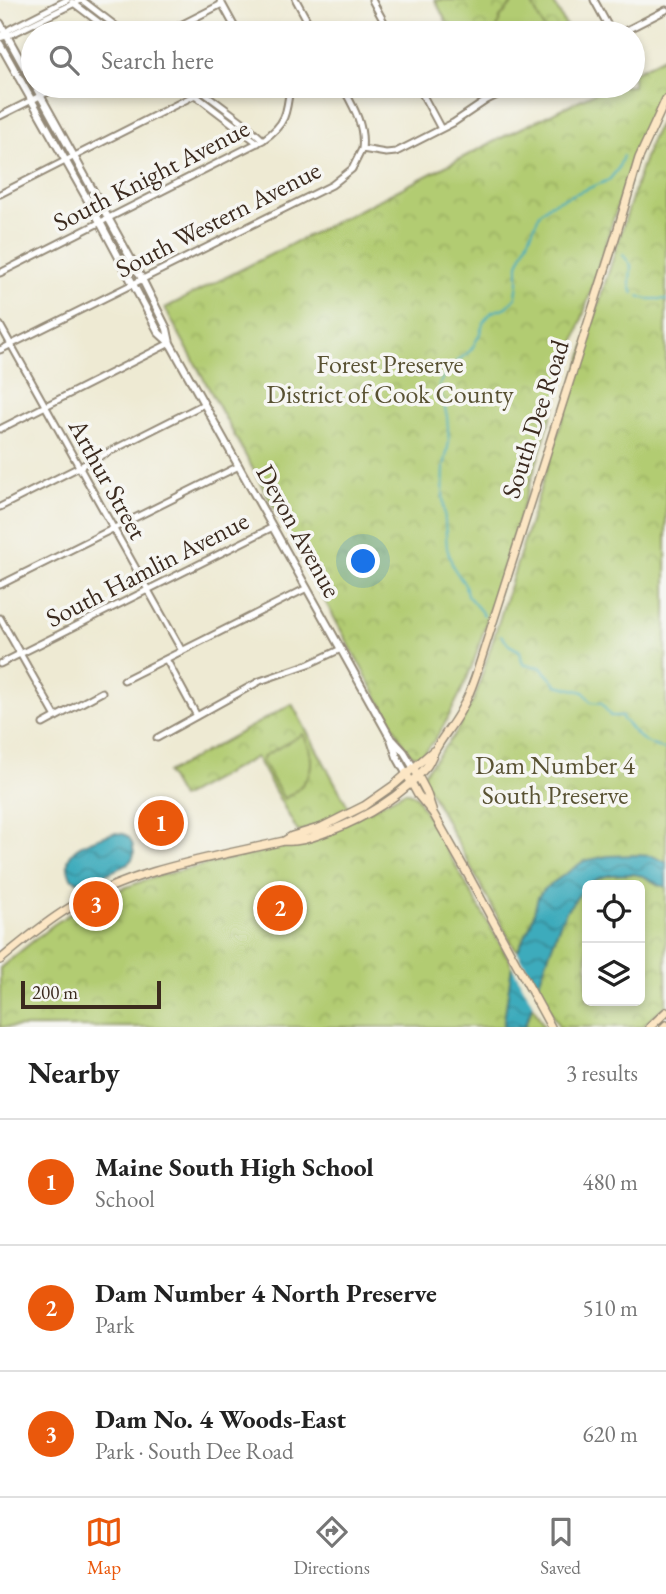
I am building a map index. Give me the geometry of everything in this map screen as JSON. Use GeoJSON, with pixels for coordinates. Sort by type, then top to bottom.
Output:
{"type":"FeatureCollection","features":[{"type":"Feature","properties":{"kind":"main road","name":"South Dee Road"},"geometry":{"type":"LineString","coordinates":[[284,841],[307,839],[349,823],[376,808],[428,764],[464,705],[493,624],[639,158],[666,99]]}},
{"type":"Feature","properties":{"kind":"main road","name":"South Dee Road"},"geometry":{"type":"LineString","coordinates":[[0,960],[48,921],[106,888],[162,869],[284,841],[322,827],[379,796],[436,748]]}},
{"type":"Feature","properties":{"kind":"main road","name":"Devon Avenue"},"geometry":{"type":"LineString","coordinates":[[413,767],[426,791],[433,813]]}},
{"type":"Feature","properties":{"kind":"main road","name":"Devon Avenue"},"geometry":{"type":"LineString","coordinates":[[406,773],[418,795],[433,813],[551,1027]]}},
{"type":"Feature","properties":{"kind":"main road"},"geometry":{"type":"LineString","coordinates":[[650,1027],[666,1012]]}},
{"type":"Feature","properties":{"kind":"street"},"geometry":{"type":"LineString","coordinates":[[32,21],[70,1],[82,0],[109,21]]}},
{"type":"Feature","properties":{"kind":"street"},"geometry":{"type":"LineString","coordinates":[[296,0],[307,21]]}},
{"type":"Feature","properties":{"kind":"street"},"geometry":{"type":"LineString","coordinates":[[594,0],[605,21]]}},
{"type":"Feature","properties":{"kind":"street"},"geometry":{"type":"LineString","coordinates":[[70,1],[97,21]]}},
{"type":"Feature","properties":{"kind":"street"},"geometry":{"type":"LineString","coordinates":[[374,1],[384,21]]}},
{"type":"Feature","properties":{"kind":"street"},"geometry":{"type":"LineString","coordinates":[[186,21],[221,2],[231,21]]}},
{"type":"Feature","properties":{"kind":"street"},"geometry":{"type":"LineString","coordinates":[[644,21],[666,10]]}},
{"type":"Feature","properties":{"kind":"street","name":"Devon Avenue"},"geometry":{"type":"LineString","coordinates":[[0,23],[3,36],[21,64]]}},
{"type":"Feature","properties":{"kind":"street"},"geometry":{"type":"LineString","coordinates":[[3,36],[21,27]]}},
{"type":"Feature","properties":{"kind":"street","name":"Devon Avenue"},"geometry":{"type":"LineString","coordinates":[[0,44],[21,81]]}},
{"type":"Feature","properties":{"kind":"street"},"geometry":{"type":"LineString","coordinates":[[0,116],[36,98]]}},
{"type":"Feature","properties":{"kind":"street","name":"Devon Avenue"},"geometry":{"type":"LineString","coordinates":[[41,98],[142,279],[167,329],[170,343]]}},
{"type":"Feature","properties":{"kind":"street"},"geometry":{"type":"LineString","coordinates":[[0,194],[191,98]]}},
{"type":"Feature","properties":{"kind":"street"},"geometry":{"type":"LineString","coordinates":[[198,98],[260,141]]}},
{"type":"Feature","properties":{"kind":"street"},"geometry":{"type":"LineString","coordinates":[[212,98],[250,128],[260,141]]}},
{"type":"Feature","properties":{"kind":"street","name":"South Knight Avenue"},"geometry":{"type":"LineString","coordinates":[[0,274],[260,141],[275,131],[284,120],[288,98]]}},
{"type":"Feature","properties":{"kind":"street"},"geometry":{"type":"LineString","coordinates":[[348,98],[361,123],[362,149],[386,153],[396,152],[441,129],[491,98]]}},
{"type":"Feature","properties":{"kind":"street"},"geometry":{"type":"LineString","coordinates":[[424,98],[441,129]]}},
{"type":"Feature","properties":{"kind":"street","name":"Devon Avenue"},"geometry":{"type":"LineString","coordinates":[[32,100],[159,332],[170,343],[341,649],[391,739],[406,773]]}},
{"type":"Feature","properties":{"kind":"street","name":"South Western Avenue"},"geometry":{"type":"LineString","coordinates":[[0,350],[332,185],[352,169],[362,149]]}},
{"type":"Feature","properties":{"kind":"street","name":"Arthur Street"},"geometry":{"type":"LineString","coordinates":[[0,325],[182,651]]}},
{"type":"Feature","properties":{"kind":"street"},"geometry":{"type":"LineString","coordinates":[[0,429],[170,343]]}},
{"type":"Feature","properties":{"kind":"street"},"geometry":{"type":"LineString","coordinates":[[0,507],[204,404]]}},
{"type":"Feature","properties":{"kind":"street"},"geometry":{"type":"LineString","coordinates":[[0,585],[239,466]]}},
{"type":"Feature","properties":{"kind":"street","name":"South Hamlin Avenue"},"geometry":{"type":"LineString","coordinates":[[0,664],[273,527]]}},
{"type":"Feature","properties":{"kind":"street"},"geometry":{"type":"LineString","coordinates":[[124,680],[307,588]]}},
{"type":"Feature","properties":{"kind":"street"},"geometry":{"type":"LineString","coordinates":[[0,618],[56,716]]}},
{"type":"Feature","properties":{"kind":"street"},"geometry":{"type":"LineString","coordinates":[[157,738],[260,681],[309,664],[341,649]]}},
{"type":"Feature","properties":{"kind":"street"},"geometry":{"type":"LineString","coordinates":[[166,659],[197,716]]}},
{"type":"Feature","properties":{"kind":"street"},"geometry":{"type":"LineString","coordinates":[[43,724],[102,692]]}},
{"type":"Feature","properties":{"kind":"street","name":"Devon Avenue"},"geometry":{"type":"LineString","coordinates":[[391,739],[404,752],[413,767]]}},
{"type":"Feature","properties":{"kind":"green space"},"geometry":{"type":"Polygon","coordinates":[[[435,0],[552,0],[563,21],[446,21],[435,0]]]}},
{"type":"Feature","properties":{"kind":"green space"},"geometry":{"type":"Polygon","coordinates":[[[515,0],[530,0],[540,21],[499,21],[515,0]]]}},
{"type":"Feature","properties":{"kind":"green space","name":"Forest Preserve District of Cook County"},"geometry":{"type":"Polygon","coordinates":[[[666,56],[666,88],[646,124],[633,157],[476,655],[460,694],[442,727],[425,752],[413,755],[407,751],[165,308],[584,98],[645,98],[645,67],[666,56]]]}},
{"type":"Feature","properties":{"kind":"green space","name":"Dam Number 4 South Preserve"},"geometry":{"type":"Polygon","coordinates":[[[666,112],[666,1005],[642,1027],[559,1027],[423,778],[424,773],[455,734],[475,697],[652,138],[666,112]]]}},
{"type":"Feature","properties":{"kind":"green space"},"geometry":{"type":"Polygon","coordinates":[[[292,704],[350,810],[298,832],[256,757],[181,798],[167,773],[292,704]]]}},
{"type":"Feature","properties":{"kind":"green space"},"geometry":{"type":"Polygon","coordinates":[[[303,734],[311,754],[310,771],[301,786],[284,799],[262,761],[264,756],[303,734]]]}},
{"type":"Feature","properties":{"kind":"green space"},"geometry":{"type":"Polygon","coordinates":[[[404,792],[416,796],[544,1027],[0,1027],[0,968],[74,911],[108,894],[162,875],[311,840],[404,792]]]}},
{"type":"Feature","properties":{"kind":"water"},"geometry":{"type":"Polygon","coordinates":[[[114,833],[129,838],[134,851],[132,859],[92,879],[76,881],[71,878],[68,867],[73,852],[87,842],[114,833]]]}},
{"type":"Feature","properties":{"kind":"water"},"geometry":{"type":"Polygon","coordinates":[[[608,856],[652,856],[666,862],[666,887],[633,874],[582,880],[582,891],[561,921],[524,1027],[503,1027],[512,966],[531,924],[538,897],[544,889],[584,861],[608,856]]]}},
{"type":"Feature","properties":{"kind":"pier"},"geometry":{"type":"Polygon","coordinates":[[[516,949],[540,992],[535,1008],[511,964],[516,949]]]}},
{"type":"Feature","properties":{"kind":"waterway"},"geometry":{"type":"LineString","coordinates":[[484,615],[467,595],[447,548],[443,496],[444,467],[449,442],[447,416],[439,386],[452,366],[471,350],[484,321],[492,312],[507,307],[516,297],[518,264],[540,213],[550,204],[609,180],[618,169],[623,156]]}},
{"type":"Feature","properties":{"kind":"waterway"},"geometry":{"type":"LineString","coordinates":[[623,255],[631,265],[630,283],[634,293]]}},
{"type":"Feature","properties":{"kind":"waterway"},"geometry":{"type":"LineString","coordinates":[[639,296],[666,300]]}},
{"type":"Feature","properties":{"kind":"waterway"},"geometry":{"type":"LineString","coordinates":[[501,635],[509,645],[520,651],[525,665],[540,667],[557,685],[584,692],[591,702],[602,703],[610,716],[622,716],[641,739],[666,750]]}},
{"type":"Feature","properties":{"kind":"place","name":"Maine South High School"},"geometry":{"type":"Point","coordinates":[161,823]}},
{"type":"Feature","properties":{"kind":"place","name":"Dam No. 4 Woods-East"},"geometry":{"type":"Point","coordinates":[96,904]}},
{"type":"Feature","properties":{"kind":"place","name":"Dam Number 4 North Preserve"},"geometry":{"type":"Point","coordinates":[280,908]}}]}
